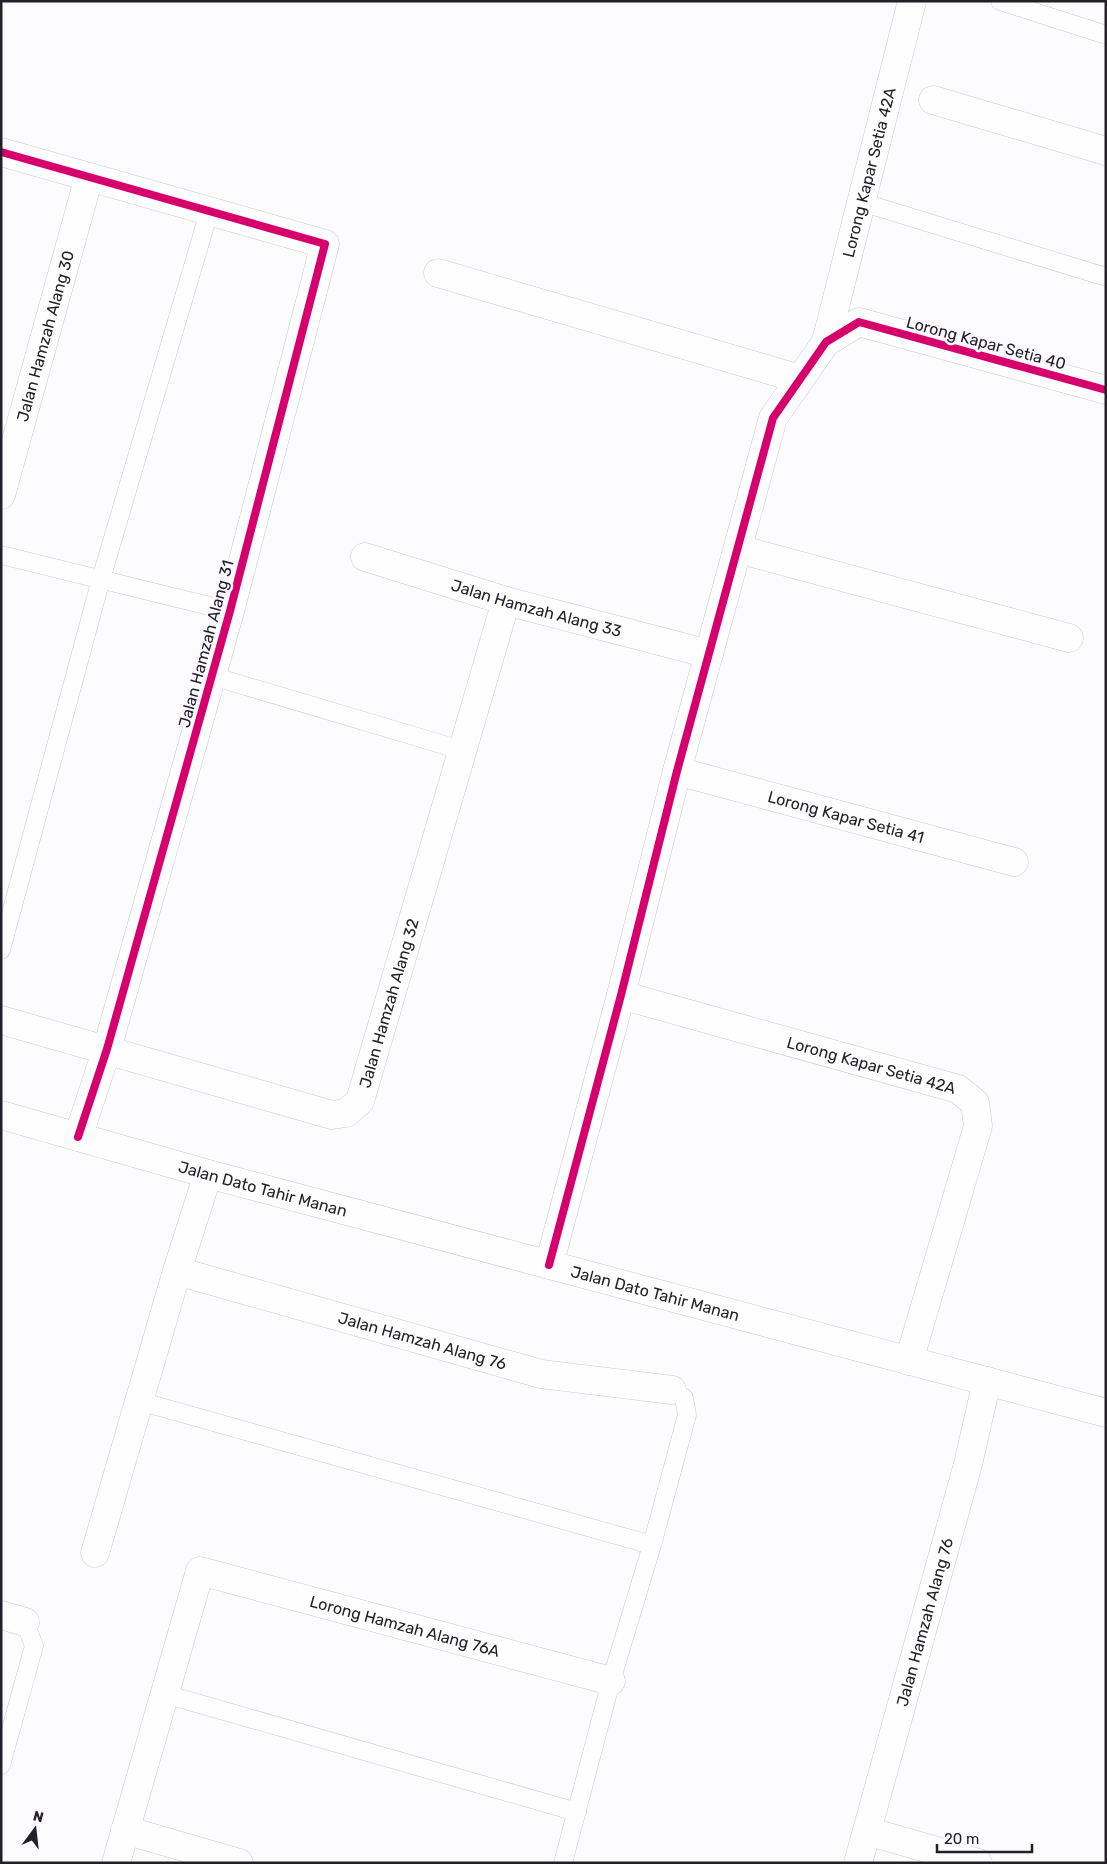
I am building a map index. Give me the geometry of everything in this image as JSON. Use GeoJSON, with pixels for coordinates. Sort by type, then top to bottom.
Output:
{"type":"FeatureCollection","features":[{"type":"Feature","properties":{"kind":"street","name":"Lorong Kapar Setia 42A"},"geometry":{"type":"LineString","coordinates":[[826,342],[912,1]]}},
{"type":"Feature","properties":{"kind":"street"},"geometry":{"type":"LineString","coordinates":[[933,100],[1106,151]]}},
{"type":"Feature","properties":{"kind":"street"},"geometry":{"type":"LineString","coordinates":[[1,152],[208,212]]}},
{"type":"Feature","properties":{"kind":"street","name":"Jalan Hamzah Alang 30"},"geometry":{"type":"LineString","coordinates":[[3,482],[89,177]]}},
{"type":"Feature","properties":{"kind":"street","name":"Jalan Hamzah Alang 31"},"geometry":{"type":"LineString","coordinates":[[78,1137],[107,1049],[230,611],[325,244],[208,212]]}},
{"type":"Feature","properties":{"kind":"street"},"geometry":{"type":"LineString","coordinates":[[438,273],[800,379]]}},
{"type":"Feature","properties":{"kind":"street","name":"Lorong Kapar Setia 40"},"geometry":{"type":"LineString","coordinates":[[826,342],[859,322],[1106,390]]}},
{"type":"Feature","properties":{"kind":"street"},"geometry":{"type":"LineString","coordinates":[[550,1265],[621,995],[677,771],[773,418],[826,342]]}},
{"type":"Feature","properties":{"kind":"street"},"geometry":{"type":"LineString","coordinates":[[738,548],[1069,638]]}},
{"type":"Feature","properties":{"kind":"street","name":"Jalan Hamzah Alang 33"},"geometry":{"type":"LineString","coordinates":[[365,557],[506,601],[709,654]]}},
{"type":"Feature","properties":{"kind":"street","name":"Jalan Hamzah Alang 32"},"geometry":{"type":"LineString","coordinates":[[1,1020],[332,1115],[346,1113],[360,1102],[506,601]]}},
{"type":"Feature","properties":{"kind":"street","name":"Lorong Kapar Setia 41"},"geometry":{"type":"LineString","coordinates":[[677,771],[1014,862]]}},
{"type":"Feature","properties":{"kind":"street","name":"Lorong Kapar Setia 42A"},"geometry":{"type":"LineString","coordinates":[[621,995],[958,1089],[975,1102],[978,1126],[909,1361]]}},
{"type":"Feature","properties":{"kind":"street","name":"Jalan Dato Tahir Manan"},"geometry":{"type":"LineString","coordinates":[[1,1115],[208,1174],[1106,1413]]}},
{"type":"Feature","properties":{"kind":"street"},"geometry":{"type":"LineString","coordinates":[[95,1553],[177,1271],[208,1174]]}},
{"type":"Feature","properties":{"kind":"street","name":"Jalan Hamzah Alang 76"},"geometry":{"type":"LineString","coordinates":[[177,1271],[541,1374],[672,1390]]}},
{"type":"Feature","properties":{"kind":"street","name":"Jalan Hamzah Alang 76"},"geometry":{"type":"LineString","coordinates":[[858,1863],[968,1464],[987,1381]]}},
{"type":"Feature","properties":{"kind":"street","name":"Lorong Hamzah Alang 76A"},"geometry":{"type":"LineString","coordinates":[[165,1694],[200,1571],[611,1680]]}},
{"type":"Feature","properties":{"kind":"street"},"geometry":{"type":"LineString","coordinates":[[116,1863],[165,1694]]}},
{"type":"Feature","properties":{"kind":"street"},"geometry":{"type":"LineString","coordinates":[[126,1830],[239,1863]]}},
{"type":"Feature","properties":{"kind":"street"},"geometry":{"type":"LineString","coordinates":[[867,1831],[978,1863]]}},
{"type":"Feature","properties":{"kind":"lane"},"geometry":{"type":"LineString","coordinates":[[1000,1],[1106,35]]}},
{"type":"Feature","properties":{"kind":"lane"},"geometry":{"type":"LineString","coordinates":[[862,202],[1106,277]]}},
{"type":"Feature","properties":{"kind":"lane"},"geometry":{"type":"LineString","coordinates":[[1,950],[102,580],[208,212]]}},
{"type":"Feature","properties":{"kind":"lane"},"geometry":{"type":"LineString","coordinates":[[1,555],[230,611]]}},
{"type":"Feature","properties":{"kind":"lane"},"geometry":{"type":"LineString","coordinates":[[212,676],[462,750]]}},
{"type":"Feature","properties":{"kind":"lane"},"geometry":{"type":"LineString","coordinates":[[563,1863],[611,1680],[688,1415],[684,1398],[672,1390]]}},
{"type":"Feature","properties":{"kind":"lane"},"geometry":{"type":"LineString","coordinates":[[139,1401],[652,1544]]}},
{"type":"Feature","properties":{"kind":"lane"},"geometry":{"type":"LineString","coordinates":[[1,1765],[34,1646],[13,1619]]}},
{"type":"Feature","properties":{"kind":"lane"},"geometry":{"type":"LineString","coordinates":[[165,1694],[577,1812]]}},
{"type":"Feature","properties":{"kind":"cycle path"},"geometry":{"type":"LineString","coordinates":[[1,152],[325,244],[230,611],[107,1049],[78,1137]]}},
{"type":"Feature","properties":{"kind":"cycle path"},"geometry":{"type":"LineString","coordinates":[[549,1265],[621,995],[677,771],[773,418],[826,342],[859,322],[1106,390]]}}]}
